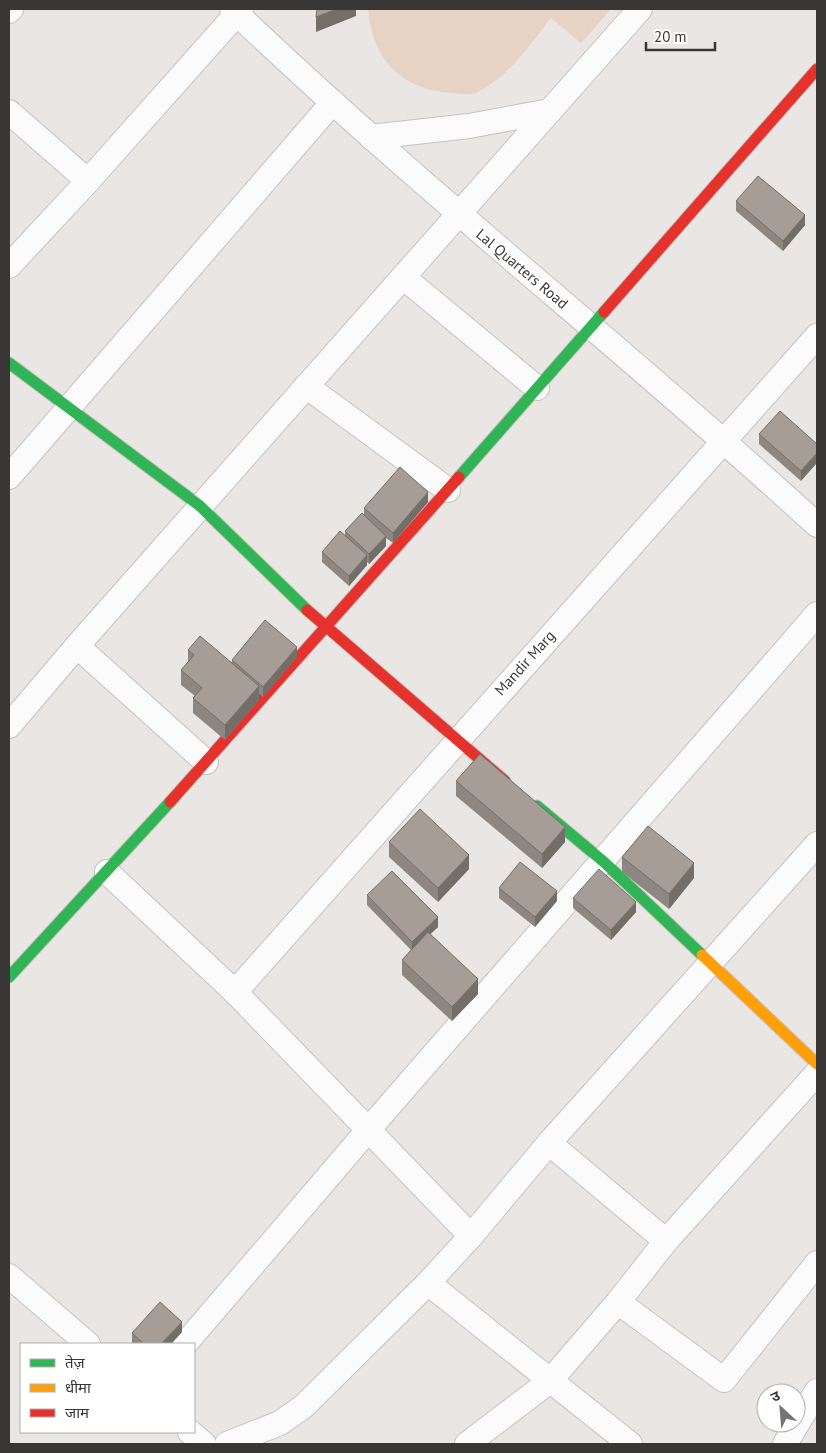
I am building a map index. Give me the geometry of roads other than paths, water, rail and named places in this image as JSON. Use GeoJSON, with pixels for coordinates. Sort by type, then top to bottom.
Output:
{"type":"FeatureCollection","features":[{"type":"Feature","properties":{"kind":"street"},"geometry":{"type":"LineString","coordinates":[[9,726],[200,506],[640,9]]}},
{"type":"Feature","properties":{"kind":"street"},"geometry":{"type":"LineString","coordinates":[[9,266],[88,181],[237,10]]}},
{"type":"Feature","properties":{"kind":"street","name":"Lal Quarters Road"},"geometry":{"type":"LineString","coordinates":[[237,10],[333,102],[458,214],[725,440],[817,524]]}},
{"type":"Feature","properties":{"kind":"street"},"geometry":{"type":"LineString","coordinates":[[9,977],[107,872],[327,629],[817,69]]}},
{"type":"Feature","properties":{"kind":"street"},"geometry":{"type":"LineString","coordinates":[[9,477],[333,102]]}},
{"type":"Feature","properties":{"kind":"street"},"geometry":{"type":"LineString","coordinates":[[372,136],[469,126],[550,110]]}},
{"type":"Feature","properties":{"kind":"street"},"geometry":{"type":"LineString","coordinates":[[9,112],[88,181]]}},
{"type":"Feature","properties":{"kind":"street"},"geometry":{"type":"LineString","coordinates":[[402,277],[537,388]]}},
{"type":"Feature","properties":{"kind":"street","name":"Mandir Marg"},"geometry":{"type":"LineString","coordinates":[[235,992],[456,740],[817,336]]}},
{"type":"Feature","properties":{"kind":"street"},"geometry":{"type":"LineString","coordinates":[[9,363],[200,506],[327,629],[515,789]]}},
{"type":"Feature","properties":{"kind":"street"},"geometry":{"type":"LineString","coordinates":[[306,386],[448,490]]}},
{"type":"Feature","properties":{"kind":"street"},"geometry":{"type":"LineString","coordinates":[[186,1343],[369,1128],[604,862],[817,614]]}},
{"type":"Feature","properties":{"kind":"street"},"geometry":{"type":"LineString","coordinates":[[77,646],[206,762]]}},
{"type":"Feature","properties":{"kind":"street"},"geometry":{"type":"LineString","coordinates":[[530,801],[604,862],[817,1064]]}},
{"type":"Feature","properties":{"kind":"street"},"geometry":{"type":"LineString","coordinates":[[227,1444],[280,1423],[298,1411],[428,1282],[471,1236],[549,1143],[711,965],[817,844]]}},
{"type":"Feature","properties":{"kind":"street"},"geometry":{"type":"LineString","coordinates":[[107,872],[235,992],[369,1128],[471,1236]]}},
{"type":"Feature","properties":{"kind":"street"},"geometry":{"type":"LineString","coordinates":[[467,1444],[550,1381],[618,1302],[666,1240],[817,1073]]}},
{"type":"Feature","properties":{"kind":"street"},"geometry":{"type":"LineString","coordinates":[[549,1143],[666,1240]]}},
{"type":"Feature","properties":{"kind":"street"},"geometry":{"type":"LineString","coordinates":[[618,1302],[724,1380],[817,1264]]}},
{"type":"Feature","properties":{"kind":"street"},"geometry":{"type":"LineString","coordinates":[[9,1276],[87,1343]]}},
{"type":"Feature","properties":{"kind":"street"},"geometry":{"type":"LineString","coordinates":[[428,1282],[630,1444]]}},
{"type":"Feature","properties":{"kind":"street"},"geometry":{"type":"LineString","coordinates":[[785,1444],[817,1391]]}},
{"type":"Feature","properties":{"kind":"street"},"geometry":{"type":"LineString","coordinates":[[191,1433],[204,1444]]}}]}
